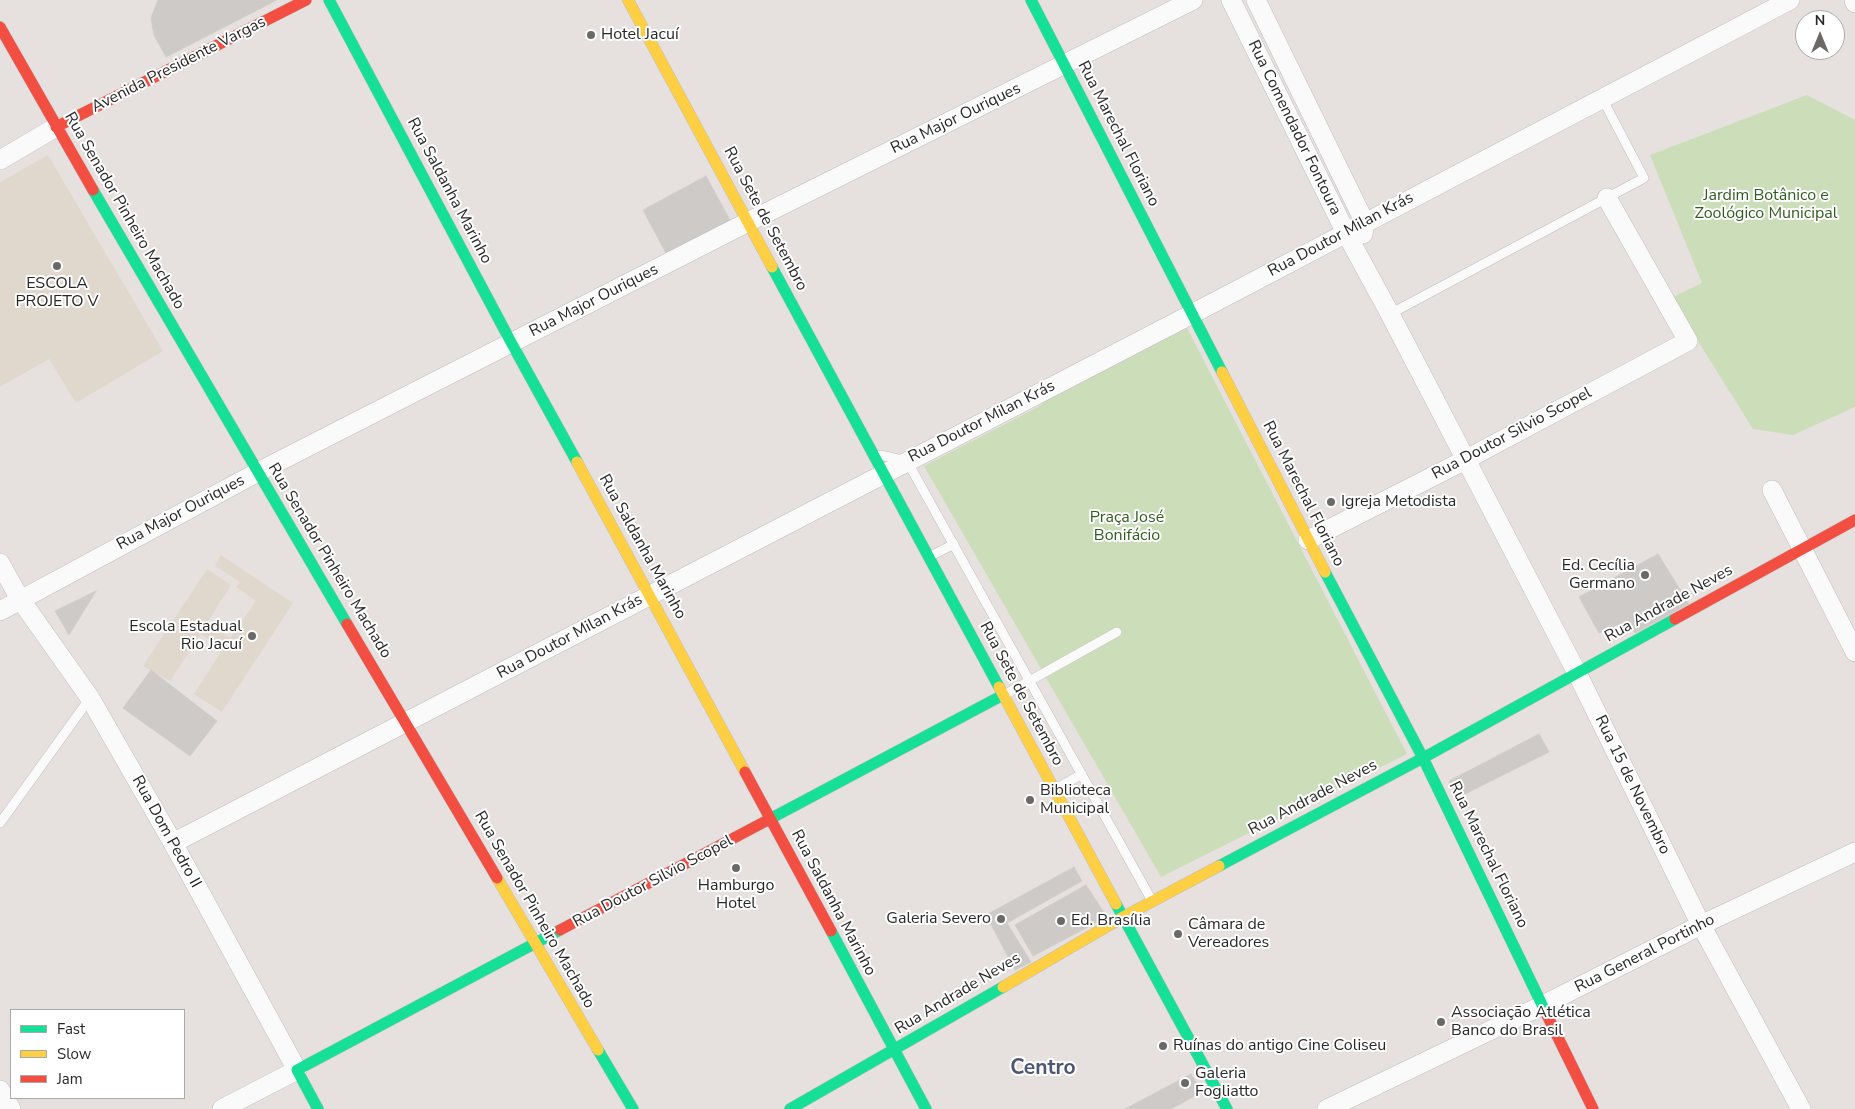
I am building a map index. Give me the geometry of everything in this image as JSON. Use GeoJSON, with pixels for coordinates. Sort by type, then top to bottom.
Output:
{"type":"FeatureCollection","features":[{"type":"Feature","properties":{"kind":"main road","name":"Avenida Presidente Vargas"},"geometry":{"type":"LineString","coordinates":[[56,127],[306,0]]}},
{"type":"Feature","properties":{"kind":"main road","name":"Rua Saldanha Marinho"},"geometry":{"type":"LineString","coordinates":[[329,0],[512,344],[650,595],[926,1109]]}},
{"type":"Feature","properties":{"kind":"main road","name":"Rua Sete de Setembro"},"geometry":{"type":"LineString","coordinates":[[628,0],[1227,1109]]}},
{"type":"Feature","properties":{"kind":"main road","name":"Rua Marechal Floriano"},"geometry":{"type":"LineString","coordinates":[[1031,0],[1308,540],[1423,758],[1593,1109]]}},
{"type":"Feature","properties":{"kind":"main road","name":"Rua Senador Pinheiro Machado"},"geometry":{"type":"LineString","coordinates":[[0,27],[56,127],[633,1109]]}},
{"type":"Feature","properties":{"kind":"main road","name":"Rua Andrade Neves"},"geometry":{"type":"LineString","coordinates":[[790,1109],[894,1052],[1123,918],[1423,758],[1855,520]]}},
{"type":"Feature","properties":{"kind":"main road","name":"Rua Doutor Silvio Scopel"},"geometry":{"type":"LineString","coordinates":[[297,1070],[1004,695]]}},
{"type":"Feature","properties":{"kind":"main road","name":"Rua Dom Pedro II"},"geometry":{"type":"LineString","coordinates":[[297,1070],[318,1109]]}},
{"type":"Feature","properties":{"kind":"street","name":"Rua Major Ouriques"},"geometry":{"type":"LineString","coordinates":[[0,611],[258,472],[748,222],[1193,0]]}},
{"type":"Feature","properties":{"kind":"street","name":"Rua Comendador Fontoura"},"geometry":{"type":"LineString","coordinates":[[1231,0],[1346,233],[1465,460]]}},
{"type":"Feature","properties":{"kind":"street","name":"Rua Comendador Fontoura"},"geometry":{"type":"LineString","coordinates":[[1256,0],[1365,223],[1358,255]]}},
{"type":"Feature","properties":{"kind":"street","name":"Rua Doutor Milan Krás"},"geometry":{"type":"LineString","coordinates":[[173,843],[1192,314],[1790,0]]}},
{"type":"Feature","properties":{"kind":"street"},"geometry":{"type":"LineString","coordinates":[[1255,48],[1275,39]]}},
{"type":"Feature","properties":{"kind":"street","name":"Avenida Presidente Vargas"},"geometry":{"type":"LineString","coordinates":[[0,160],[56,127]]}},
{"type":"Feature","properties":{"kind":"street"},"geometry":{"type":"LineString","coordinates":[[1303,147],[1323,136]]}},
{"type":"Feature","properties":{"kind":"street","name":"Rua Doutor Silvio Scopel"},"geometry":{"type":"LineString","coordinates":[[1308,540],[1465,460],[1688,341],[1607,198]]}},
{"type":"Feature","properties":{"kind":"street","name":"Rua 15 de Novembro"},"geometry":{"type":"LineString","coordinates":[[1465,460],[1577,673],[1702,924],[1801,1109]]}},
{"type":"Feature","properties":{"kind":"street"},"geometry":{"type":"LineString","coordinates":[[1772,490],[1855,652]]}},
{"type":"Feature","properties":{"kind":"street","name":"Rua Dom Pedro II"},"geometry":{"type":"LineString","coordinates":[[0,563],[20,599],[90,698],[173,843],[297,1070]]}},
{"type":"Feature","properties":{"kind":"street","name":"Rua General Portinho"},"geometry":{"type":"LineString","coordinates":[[1327,1109],[1543,1005],[1702,924],[1855,852]]}},
{"type":"Feature","properties":{"kind":"street","name":"Rua Doutor Silvio Scopel"},"geometry":{"type":"LineString","coordinates":[[222,1109],[297,1070]]}},
{"type":"Feature","properties":{"kind":"street"},"geometry":{"type":"LineString","coordinates":[[0,1090],[11,1109]]}},
{"type":"Feature","properties":{"kind":"lane"},"geometry":{"type":"LineString","coordinates":[[1390,314],[1644,178],[1602,98]]}},
{"type":"Feature","properties":{"kind":"lane"},"geometry":{"type":"LineString","coordinates":[[873,453],[907,461]]}},
{"type":"Feature","properties":{"kind":"lane","name":"Rua Sete de Setembro"},"geometry":{"type":"LineString","coordinates":[[907,461],[1153,902]]}},
{"type":"Feature","properties":{"kind":"lane"},"geometry":{"type":"LineString","coordinates":[[929,557],[954,544]]}},
{"type":"Feature","properties":{"kind":"lane"},"geometry":{"type":"LineString","coordinates":[[1004,695],[1117,632]]}},
{"type":"Feature","properties":{"kind":"lane"},"geometry":{"type":"LineString","coordinates":[[0,823],[90,698]]}},
{"type":"Feature","properties":{"kind":"lane"},"geometry":{"type":"LineString","coordinates":[[1054,790],[1082,774]]}},
{"type":"Feature","properties":{"kind":"shaded area","name":"ESCOLA PROJETO V"},"geometry":{"type":"Polygon","coordinates":[[[48,155],[163,351],[76,403],[49,359],[0,387],[0,182],[48,155]]]}},
{"type":"Feature","properties":{"kind":"shaded area","name":"Escola Estadual Rio Jacuí"},"geometry":{"type":"Polygon","coordinates":[[[221,555],[293,603],[222,712],[194,694],[223,649],[201,634],[170,681],[143,666],[207,569],[231,585],[207,623],[230,638],[256,601],[236,587],[240,582],[215,566],[221,555]]]}},
{"type":"Feature","properties":{"kind":"green space","name":"Jardim Botânico e Zoológico Municipal"},"geometry":{"type":"Polygon","coordinates":[[[1807,95],[1855,120],[1855,407],[1793,435],[1753,429],[1671,298],[1702,283],[1650,155],[1807,95]]]}},
{"type":"Feature","properties":{"kind":"green space","name":"Praça José Bonifácio"},"geometry":{"type":"Polygon","coordinates":[[[1187,328],[1407,754],[1161,877],[924,466],[1038,407],[1048,399],[1187,328]]]}},
{"type":"Feature","properties":{"kind":"building"},"geometry":{"type":"Polygon","coordinates":[[[158,0],[277,0],[166,57],[154,35],[151,18],[158,0]]]}},
{"type":"Feature","properties":{"kind":"building"},"geometry":{"type":"Polygon","coordinates":[[[706,176],[731,222],[668,257],[643,210],[706,176]]]}},
{"type":"Feature","properties":{"kind":"building","name":"Ed. Cecília Germano"},"geometry":{"type":"Polygon","coordinates":[[[1658,554],[1689,604],[1635,633],[1626,621],[1599,633],[1579,597],[1658,554]]]}},
{"type":"Feature","properties":{"kind":"building"},"geometry":{"type":"Polygon","coordinates":[[[96,591],[69,635],[55,611],[96,591]]]}},
{"type":"Feature","properties":{"kind":"building"},"geometry":{"type":"Polygon","coordinates":[[[151,670],[217,721],[190,756],[123,708],[151,670]]]}},
{"type":"Feature","properties":{"kind":"building"},"geometry":{"type":"Polygon","coordinates":[[[1539,734],[1549,752],[1457,798],[1449,781],[1539,734]]]}},
{"type":"Feature","properties":{"kind":"building","name":"Galeria Severo"},"geometry":{"type":"Polygon","coordinates":[[[1074,867],[1082,881],[1007,923],[1031,962],[1015,970],[986,915],[1074,867]]]}},
{"type":"Feature","properties":{"kind":"building","name":"Ed. Brasília"},"geometry":{"type":"Polygon","coordinates":[[[1086,885],[1107,917],[1033,956],[1015,925],[1086,885]]]}},
{"type":"Feature","properties":{"kind":"building","name":"Galeria Fogliatto"},"geometry":{"type":"Polygon","coordinates":[[[1191,1074],[1202,1092],[1171,1109],[1125,1109],[1191,1074]]]}},
{"type":"Feature","properties":{"kind":"traffic: fast"},"geometry":{"type":"LineString","coordinates":[[329,0],[577,462]]}},
{"type":"Feature","properties":{"kind":"traffic: fast"},"geometry":{"type":"LineString","coordinates":[[1031,0],[1222,372]]}},
{"type":"Feature","properties":{"kind":"traffic: fast"},"geometry":{"type":"LineString","coordinates":[[93,190],[347,624]]}},
{"type":"Feature","properties":{"kind":"traffic: fast"},"geometry":{"type":"LineString","coordinates":[[772,267],[999,687]]}},
{"type":"Feature","properties":{"kind":"traffic: fast"},"geometry":{"type":"LineString","coordinates":[[1325,572],[1423,758],[1547,1015]]}},
{"type":"Feature","properties":{"kind":"traffic: fast"},"geometry":{"type":"LineString","coordinates":[[1219,866],[1423,758],[1675,619]]}},
{"type":"Feature","properties":{"kind":"traffic: fast"},"geometry":{"type":"LineString","coordinates":[[766,821],[1003,695]]}},
{"type":"Feature","properties":{"kind":"traffic: fast"},"geometry":{"type":"LineString","coordinates":[[1116,904],[1227,1109]]}},
{"type":"Feature","properties":{"kind":"traffic: fast"},"geometry":{"type":"LineString","coordinates":[[318,1109],[297,1070],[560,930]]}},
{"type":"Feature","properties":{"kind":"traffic: fast"},"geometry":{"type":"LineString","coordinates":[[831,931],[926,1109]]}},
{"type":"Feature","properties":{"kind":"traffic: fast"},"geometry":{"type":"LineString","coordinates":[[790,1109],[1003,987]]}},
{"type":"Feature","properties":{"kind":"traffic: fast"},"geometry":{"type":"LineString","coordinates":[[598,1050],[633,1109]]}},
{"type":"Feature","properties":{"kind":"traffic: slow"},"geometry":{"type":"LineString","coordinates":[[628,0],[772,267]]}},
{"type":"Feature","properties":{"kind":"traffic: slow"},"geometry":{"type":"LineString","coordinates":[[1222,372],[1325,572]]}},
{"type":"Feature","properties":{"kind":"traffic: slow"},"geometry":{"type":"LineString","coordinates":[[577,462],[745,772]]}},
{"type":"Feature","properties":{"kind":"traffic: slow"},"geometry":{"type":"LineString","coordinates":[[999,687],[1116,904]]}},
{"type":"Feature","properties":{"kind":"traffic: slow"},"geometry":{"type":"LineString","coordinates":[[1003,987],[1123,917],[1219,866]]}},
{"type":"Feature","properties":{"kind":"traffic: slow"},"geometry":{"type":"LineString","coordinates":[[497,878],[598,1050]]}},
{"type":"Feature","properties":{"kind":"traffic: jam"},"geometry":{"type":"LineString","coordinates":[[56,127],[306,0]]}},
{"type":"Feature","properties":{"kind":"traffic: jam"},"geometry":{"type":"LineString","coordinates":[[0,27],[93,190]]}},
{"type":"Feature","properties":{"kind":"traffic: jam"},"geometry":{"type":"LineString","coordinates":[[1675,619],[1855,520]]}},
{"type":"Feature","properties":{"kind":"traffic: jam"},"geometry":{"type":"LineString","coordinates":[[347,624],[497,878]]}},
{"type":"Feature","properties":{"kind":"traffic: jam"},"geometry":{"type":"LineString","coordinates":[[745,772],[831,931]]}},
{"type":"Feature","properties":{"kind":"traffic: jam"},"geometry":{"type":"LineString","coordinates":[[560,930],[766,821]]}},
{"type":"Feature","properties":{"kind":"traffic: jam"},"geometry":{"type":"LineString","coordinates":[[1547,1015],[1593,1109]]}},
{"type":"Feature","properties":{"kind":"place","name":"Hotel Jacuí"},"geometry":{"type":"Point","coordinates":[591,35]}},
{"type":"Feature","properties":{"kind":"place","name":"ESCOLA PROJETO V"},"geometry":{"type":"Point","coordinates":[57,266]}},
{"type":"Feature","properties":{"kind":"place","name":"Igreja Metodista"},"geometry":{"type":"Point","coordinates":[1331,502]}},
{"type":"Feature","properties":{"kind":"place","name":"Ed. Cecília Germano"},"geometry":{"type":"Point","coordinates":[1645,575]}},
{"type":"Feature","properties":{"kind":"place","name":"Escola Estadual Rio Jacuí"},"geometry":{"type":"Point","coordinates":[252,636]}},
{"type":"Feature","properties":{"kind":"place","name":"Biblioteca Municipal"},"geometry":{"type":"Point","coordinates":[1030,800]}},
{"type":"Feature","properties":{"kind":"place","name":"Hamburgo Hotel"},"geometry":{"type":"Point","coordinates":[736,868]}},
{"type":"Feature","properties":{"kind":"place","name":"Galeria Severo"},"geometry":{"type":"Point","coordinates":[1001,919]}},
{"type":"Feature","properties":{"kind":"place","name":"Ed. Brasília"},"geometry":{"type":"Point","coordinates":[1061,921]}},
{"type":"Feature","properties":{"kind":"place","name":"Câmara de Vereadores"},"geometry":{"type":"Point","coordinates":[1178,934]}},
{"type":"Feature","properties":{"kind":"place","name":"Associação Atlética Banco do Brasil"},"geometry":{"type":"Point","coordinates":[1441,1022]}},
{"type":"Feature","properties":{"kind":"place","name":"Ruínas do antigo Cine Coliseu"},"geometry":{"type":"Point","coordinates":[1163,1046]}},
{"type":"Feature","properties":{"kind":"place","name":"Galeria Fogliatto"},"geometry":{"type":"Point","coordinates":[1185,1083]}},
{"type":"Feature","properties":{"kind":"district","name":"Centro"},"geometry":{"type":"Point","coordinates":[1043,1069]}}]}
